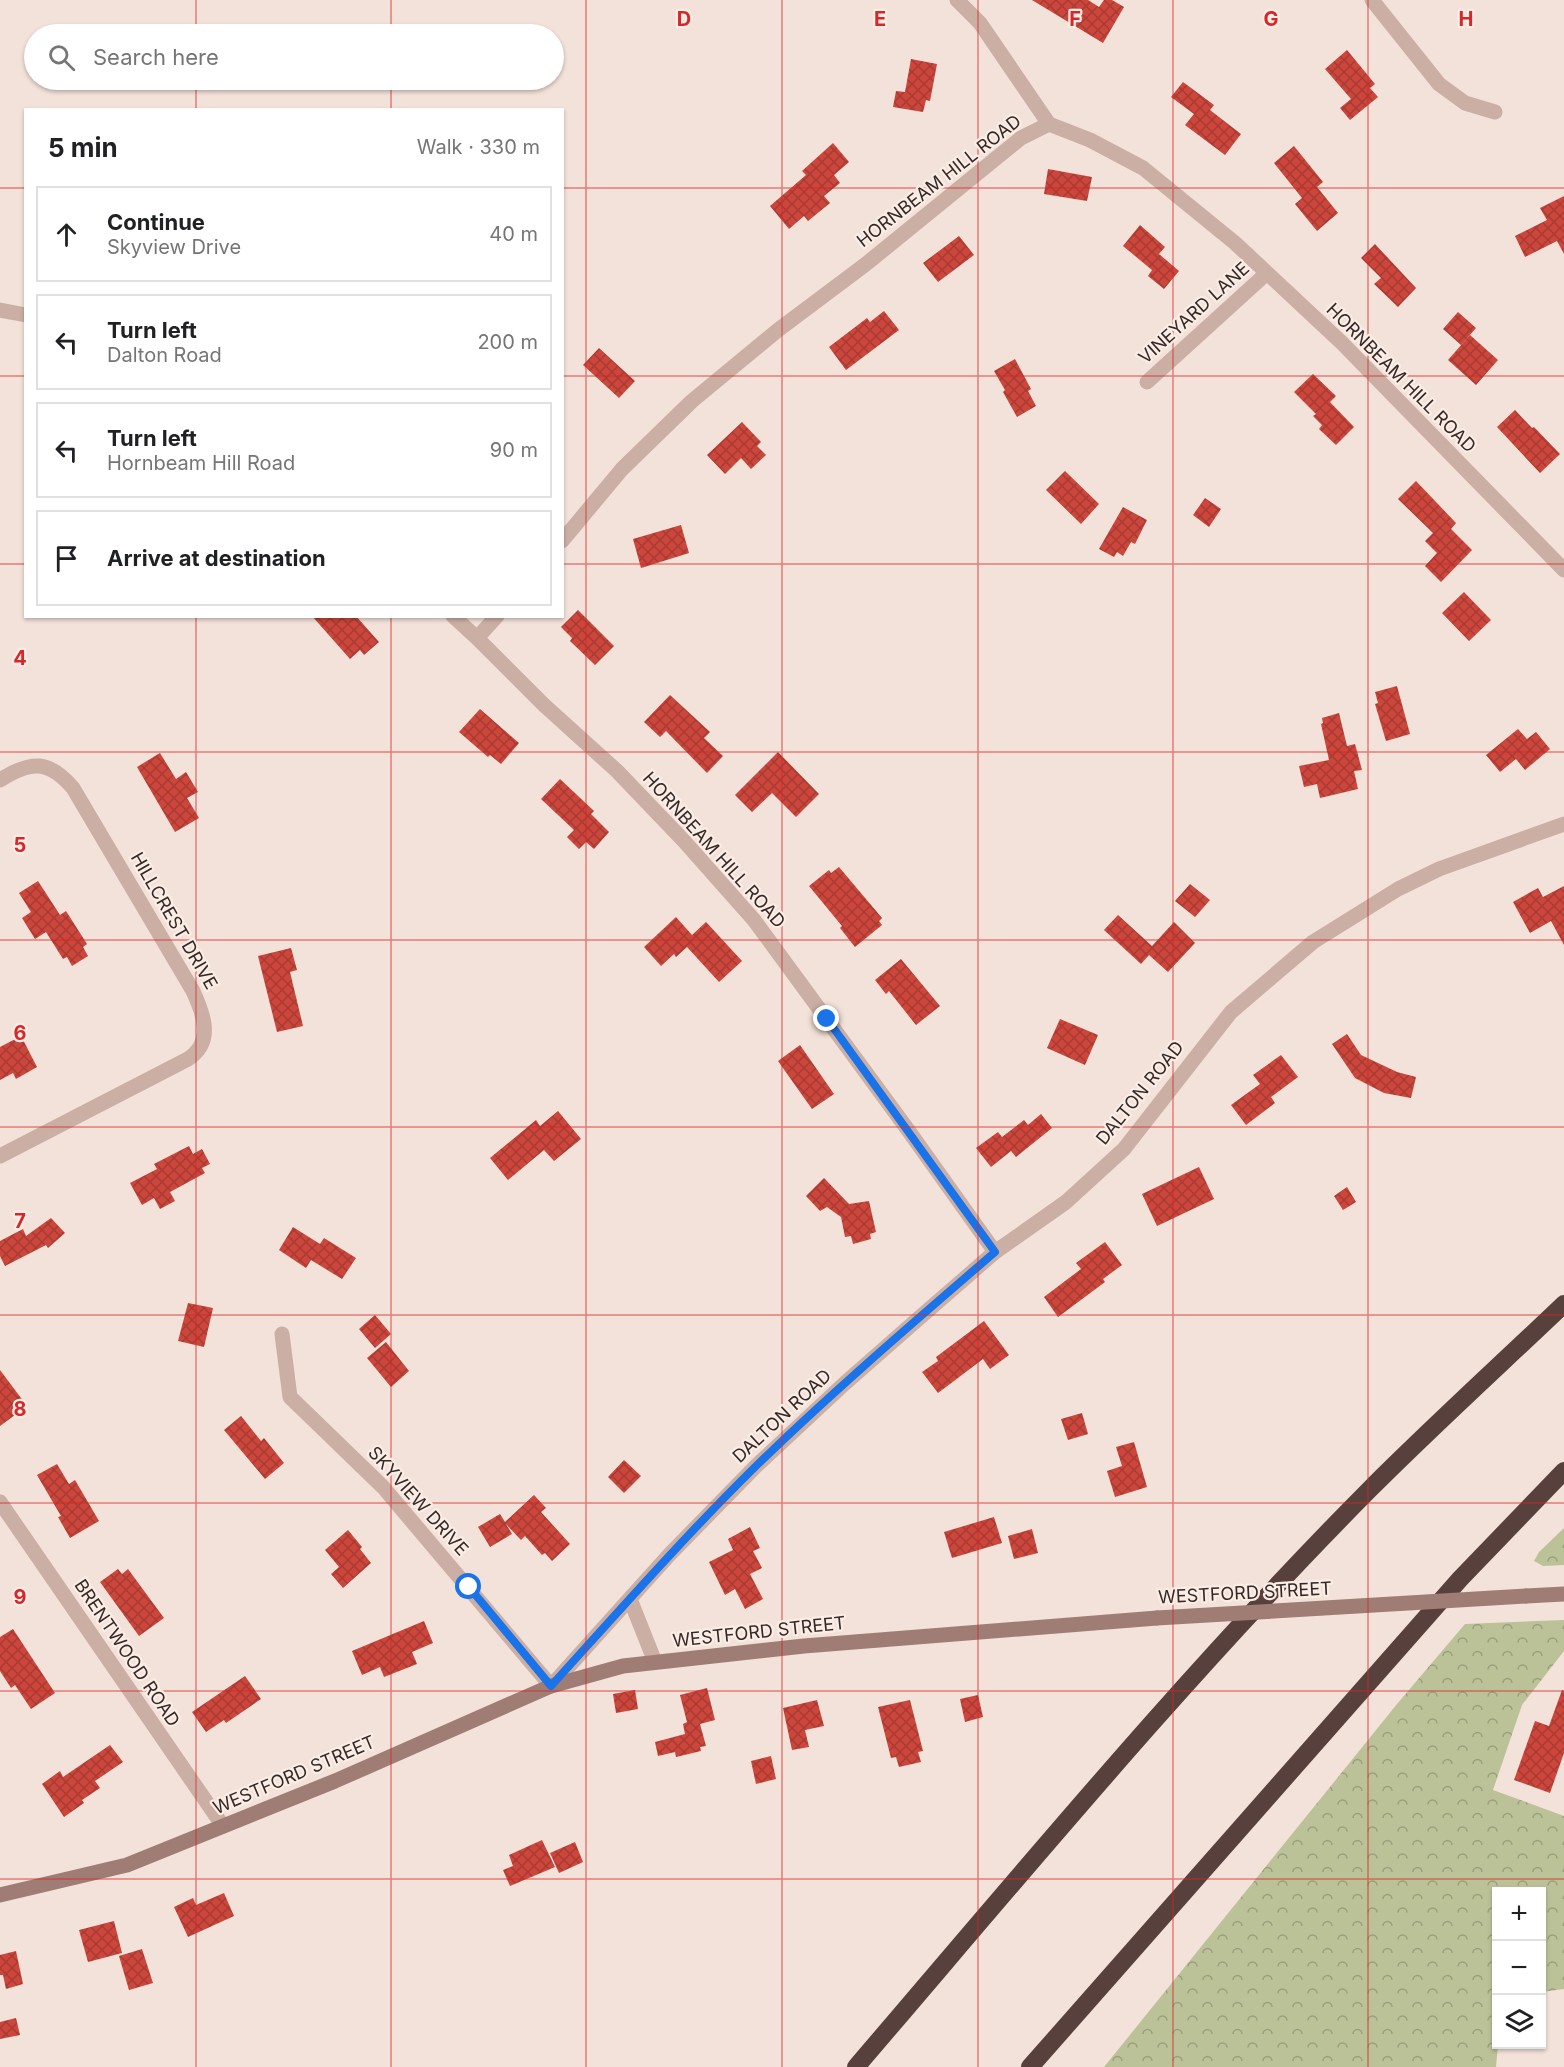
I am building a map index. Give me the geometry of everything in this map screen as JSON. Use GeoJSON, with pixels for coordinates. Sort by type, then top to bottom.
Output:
{"type":"FeatureCollection","features":[{"type":"Feature","properties":{"kind":"highway"},"geometry":{"type":"LineString","coordinates":[[856,2067],[1076,1811],[1220,1648],[1371,1488],[1564,1304]]}},
{"type":"Feature","properties":{"kind":"highway"},"geometry":{"type":"LineString","coordinates":[[1030,2067],[1460,1579],[1564,1471]]}},
{"type":"Feature","properties":{"kind":"main road","name":"WESTFORD STREET"},"geometry":{"type":"LineString","coordinates":[[0,1895],[127,1865],[335,1781],[551,1686],[623,1666],[804,1646],[1157,1618],[1564,1594]]}},
{"type":"Feature","properties":{"kind":"street"},"geometry":{"type":"LineString","coordinates":[[957,0],[980,23],[1049,124]]}},
{"type":"Feature","properties":{"kind":"street"},"geometry":{"type":"LineString","coordinates":[[1372,0],[1438,84],[1465,104],[1495,112]]}},
{"type":"Feature","properties":{"kind":"street","name":"HORNBEAM HILL ROAD"},"geometry":{"type":"LineString","coordinates":[[564,538],[622,469],[692,401],[1021,138],[1049,124],[1090,140],[1143,168],[1235,243],[1342,343],[1564,570]]}},
{"type":"Feature","properties":{"kind":"street","name":"VINEYARD LANE"},"geometry":{"type":"LineString","coordinates":[[1147,382],[1267,273]]}},
{"type":"Feature","properties":{"kind":"street"},"geometry":{"type":"LineString","coordinates":[[0,310],[24,315]]}},
{"type":"Feature","properties":{"kind":"street","name":"HORNBEAM HILL ROAD"},"geometry":{"type":"LineString","coordinates":[[455,618],[544,705],[617,771],[684,841],[754,920],[995,1252]]}},
{"type":"Feature","properties":{"kind":"street"},"geometry":{"type":"LineString","coordinates":[[477,638],[495,618]]}},
{"type":"Feature","properties":{"kind":"street","name":"HILLCREST DRIVE"},"geometry":{"type":"LineString","coordinates":[[0,780],[24,767],[39,765],[54,770],[73,788],[193,991],[202,1011],[205,1030],[201,1048],[188,1059],[0,1156]]}},
{"type":"Feature","properties":{"kind":"street","name":"DALTON ROAD"},"geometry":{"type":"LineString","coordinates":[[551,1686],[670,1554],[756,1466],[844,1384],[995,1252],[1066,1202],[1124,1149],[1231,1012],[1313,942],[1398,889],[1439,869],[1564,824]]}},
{"type":"Feature","properties":{"kind":"street","name":"SKYVIEW DRIVE"},"geometry":{"type":"LineString","coordinates":[[282,1334],[290,1397],[383,1487],[551,1686]]}},
{"type":"Feature","properties":{"kind":"street","name":"BRENTWOOD ROAD"},"geometry":{"type":"LineString","coordinates":[[0,1502],[223,1826]]}},
{"type":"Feature","properties":{"kind":"street"},"geometry":{"type":"LineString","coordinates":[[630,1599],[655,1662]]}},
{"type":"Feature","properties":{"kind":"green space"},"geometry":{"type":"Polygon","coordinates":[[[1564,1528],[1564,1565],[1543,1566],[1534,1561],[1539,1552],[1564,1528]]]}},
{"type":"Feature","properties":{"kind":"green space"},"geometry":{"type":"Polygon","coordinates":[[[1564,1620],[1564,1651],[1522,1705],[1493,1790],[1564,1816],[1564,1989],[1546,1991],[1546,1887],[1492,1887],[1492,2049],[1498,2049],[1496,2067],[1104,2067],[1397,1704],[1465,1624],[1564,1620]]]}},
{"type":"Feature","properties":{"kind":"building"},"geometry":{"type":"Polygon","coordinates":[[[1032,0],[1088,0],[1099,7],[1104,0],[1112,0],[1124,7],[1103,43],[1032,0]]]}},
{"type":"Feature","properties":{"kind":"building"},"geometry":{"type":"Polygon","coordinates":[[[1347,50],[1375,84],[1370,88],[1378,97],[1350,120],[1340,108],[1351,99],[1325,69],[1347,50]]]}},
{"type":"Feature","properties":{"kind":"building"},"geometry":{"type":"Polygon","coordinates":[[[911,59],[937,64],[930,101],[926,100],[923,112],[893,107],[896,91],[905,92],[911,59]]]}},
{"type":"Feature","properties":{"kind":"building"},"geometry":{"type":"Polygon","coordinates":[[[1183,82],[1214,105],[1210,110],[1241,134],[1225,155],[1185,125],[1194,114],[1171,97],[1183,82]]]}},
{"type":"Feature","properties":{"kind":"building"},"geometry":{"type":"Polygon","coordinates":[[[833,143],[849,162],[834,175],[840,183],[824,196],[830,203],[808,221],[804,216],[789,229],[770,206],[806,175],[802,171],[833,143]]]}},
{"type":"Feature","properties":{"kind":"building"},"geometry":{"type":"Polygon","coordinates":[[[1294,146],[1323,182],[1317,187],[1338,213],[1317,231],[1295,204],[1302,198],[1274,163],[1294,146]]]}},
{"type":"Feature","properties":{"kind":"building"},"geometry":{"type":"Polygon","coordinates":[[[1048,169],[1092,177],[1087,201],[1044,194],[1048,169]]]}},
{"type":"Feature","properties":{"kind":"building"},"geometry":{"type":"Polygon","coordinates":[[[1564,196],[1564,254],[1557,241],[1525,257],[1515,236],[1547,220],[1540,208],[1564,196]]]}},
{"type":"Feature","properties":{"kind":"building"},"geometry":{"type":"Polygon","coordinates":[[[1140,225],[1165,247],[1159,254],[1179,271],[1164,289],[1148,276],[1152,270],[1123,246],[1140,225]]]}},
{"type":"Feature","properties":{"kind":"building"},"geometry":{"type":"Polygon","coordinates":[[[959,236],[974,255],[938,282],[923,263],[959,236]]]}},
{"type":"Feature","properties":{"kind":"building"},"geometry":{"type":"Polygon","coordinates":[[[1375,244],[1416,288],[1398,307],[1374,284],[1381,278],[1361,258],[1375,244]]]}},
{"type":"Feature","properties":{"kind":"building"},"geometry":{"type":"Polygon","coordinates":[[[884,311],[899,330],[846,370],[829,347],[867,318],[870,322],[884,311]]]}},
{"type":"Feature","properties":{"kind":"building"},"geometry":{"type":"Polygon","coordinates":[[[1458,312],[1476,328],[1461,345],[1443,329],[1458,312]]]}},
{"type":"Feature","properties":{"kind":"building"},"geometry":{"type":"Polygon","coordinates":[[[1470,335],[1498,360],[1476,385],[1448,360],[1470,335]]]}},
{"type":"Feature","properties":{"kind":"building"},"geometry":{"type":"Polygon","coordinates":[[[599,348],[635,381],[619,398],[583,365],[599,348]]]}},
{"type":"Feature","properties":{"kind":"building"},"geometry":{"type":"Polygon","coordinates":[[[1015,359],[1031,389],[1028,391],[1036,406],[1017,417],[994,371],[1015,359]]]}},
{"type":"Feature","properties":{"kind":"building"},"geometry":{"type":"Polygon","coordinates":[[[1313,374],[1336,396],[1330,402],[1354,427],[1336,445],[1319,429],[1322,425],[1313,416],[1316,414],[1294,392],[1313,374]]]}},
{"type":"Feature","properties":{"kind":"building"},"geometry":{"type":"Polygon","coordinates":[[[1515,410],[1560,454],[1540,473],[1497,427],[1515,410]]]}},
{"type":"Feature","properties":{"kind":"building"},"geometry":{"type":"Polygon","coordinates":[[[742,422],[761,442],[757,446],[766,455],[751,469],[741,458],[725,474],[707,455],[742,422]]]}},
{"type":"Feature","properties":{"kind":"building"},"geometry":{"type":"Polygon","coordinates":[[[1065,471],[1099,504],[1081,524],[1046,490],[1065,471]]]}},
{"type":"Feature","properties":{"kind":"building"},"geometry":{"type":"Polygon","coordinates":[[[1416,481],[1456,523],[1451,529],[1472,550],[1441,582],[1425,566],[1437,553],[1425,541],[1433,533],[1398,499],[1416,481]]]}},
{"type":"Feature","properties":{"kind":"building"},"geometry":{"type":"Polygon","coordinates":[[[1205,498],[1221,509],[1209,527],[1193,515],[1205,498]]]}},
{"type":"Feature","properties":{"kind":"building"},"geometry":{"type":"Polygon","coordinates":[[[1123,507],[1147,520],[1135,544],[1131,542],[1123,556],[1117,552],[1114,557],[1099,549],[1123,507]]]}},
{"type":"Feature","properties":{"kind":"building"},"geometry":{"type":"Polygon","coordinates":[[[681,525],[689,553],[641,568],[633,539],[681,525]]]}},
{"type":"Feature","properties":{"kind":"building"},"geometry":{"type":"Polygon","coordinates":[[[1464,592],[1491,620],[1469,641],[1442,613],[1464,592]]]}},
{"type":"Feature","properties":{"kind":"building"},"geometry":{"type":"Polygon","coordinates":[[[578,610],[614,646],[595,665],[570,641],[572,638],[561,627],[578,610]]]}},
{"type":"Feature","properties":{"kind":"building"},"geometry":{"type":"Polygon","coordinates":[[[314,618],[358,618],[379,642],[364,655],[360,650],[350,659],[314,618]]]}},
{"type":"Feature","properties":{"kind":"building"},"geometry":{"type":"Polygon","coordinates":[[[1397,686],[1410,734],[1386,741],[1375,704],[1378,703],[1375,692],[1397,686]]]}},
{"type":"Feature","properties":{"kind":"building"},"geometry":{"type":"Polygon","coordinates":[[[670,695],[710,732],[704,738],[723,756],[707,773],[666,731],[660,737],[644,722],[670,695]]]}},
{"type":"Feature","properties":{"kind":"building"},"geometry":{"type":"Polygon","coordinates":[[[480,709],[519,743],[501,764],[490,755],[488,757],[459,732],[480,709]]]}},
{"type":"Feature","properties":{"kind":"building"},"geometry":{"type":"Polygon","coordinates":[[[1339,713],[1347,746],[1355,744],[1362,770],[1354,771],[1358,789],[1320,798],[1317,784],[1304,787],[1299,766],[1329,760],[1321,724],[1323,723],[1322,718],[1339,713]]]}},
{"type":"Feature","properties":{"kind":"building"},"geometry":{"type":"Polygon","coordinates":[[[1518,729],[1527,739],[1536,732],[1550,749],[1525,770],[1516,759],[1500,772],[1486,755],[1518,729]]]}},
{"type":"Feature","properties":{"kind":"building"},"geometry":{"type":"Polygon","coordinates":[[[778,752],[819,794],[796,817],[772,793],[752,812],[735,795],[778,752]]]}},
{"type":"Feature","properties":{"kind":"building"},"geometry":{"type":"Polygon","coordinates":[[[160,753],[176,779],[186,772],[198,792],[187,798],[199,818],[175,832],[137,767],[160,753]]]}},
{"type":"Feature","properties":{"kind":"building"},"geometry":{"type":"Polygon","coordinates":[[[560,779],[594,811],[591,814],[609,832],[594,849],[586,842],[579,849],[567,837],[574,830],[541,799],[560,779]]]}},
{"type":"Feature","properties":{"kind":"building"},"geometry":{"type":"Polygon","coordinates":[[[839,867],[882,918],[879,921],[882,925],[855,947],[840,928],[842,926],[809,886],[829,870],[831,873],[839,867]]]}},
{"type":"Feature","properties":{"kind":"building"},"geometry":{"type":"Polygon","coordinates":[[[38,881],[60,915],[66,911],[87,944],[83,947],[88,956],[72,966],[67,957],[63,959],[46,932],[35,939],[22,918],[31,912],[19,893],[38,881]]]}},
{"type":"Feature","properties":{"kind":"building"},"geometry":{"type":"Polygon","coordinates":[[[1190,884],[1210,900],[1195,917],[1175,901],[1190,884]]]}},
{"type":"Feature","properties":{"kind":"building"},"geometry":{"type":"Polygon","coordinates":[[[1564,886],[1564,945],[1551,921],[1530,933],[1513,902],[1538,888],[1543,897],[1564,886]]]}},
{"type":"Feature","properties":{"kind":"building"},"geometry":{"type":"Polygon","coordinates":[[[1118,915],[1152,946],[1174,922],[1195,943],[1168,972],[1149,955],[1141,964],[1104,930],[1118,915]]]}},
{"type":"Feature","properties":{"kind":"building"},"geometry":{"type":"Polygon","coordinates":[[[676,917],[692,935],[706,922],[742,961],[719,982],[687,947],[676,957],[674,954],[661,966],[644,947],[676,917]]]}},
{"type":"Feature","properties":{"kind":"building"},"geometry":{"type":"Polygon","coordinates":[[[291,948],[297,970],[290,972],[303,1026],[277,1032],[258,956],[291,948]]]}},
{"type":"Feature","properties":{"kind":"building"},"geometry":{"type":"Polygon","coordinates":[[[901,959],[940,1006],[916,1025],[889,991],[886,994],[875,980],[901,959]]]}},
{"type":"Feature","properties":{"kind":"building"},"geometry":{"type":"Polygon","coordinates":[[[1060,1019],[1098,1035],[1085,1065],[1047,1048],[1060,1019]]]}},
{"type":"Feature","properties":{"kind":"building"},"geometry":{"type":"Polygon","coordinates":[[[1347,1034],[1361,1055],[1397,1072],[1416,1077],[1411,1098],[1384,1093],[1355,1078],[1332,1044],[1347,1034]]]}},
{"type":"Feature","properties":{"kind":"building"},"geometry":{"type":"Polygon","coordinates":[[[21,1036],[37,1067],[16,1079],[13,1073],[0,1080],[0,1047],[21,1036]]]}},
{"type":"Feature","properties":{"kind":"building"},"geometry":{"type":"Polygon","coordinates":[[[800,1045],[834,1094],[812,1109],[778,1061],[800,1045]]]}},
{"type":"Feature","properties":{"kind":"building"},"geometry":{"type":"Polygon","coordinates":[[[1281,1055],[1298,1077],[1271,1097],[1275,1103],[1246,1125],[1231,1105],[1260,1084],[1253,1075],[1281,1055]]]}},
{"type":"Feature","properties":{"kind":"building"},"geometry":{"type":"Polygon","coordinates":[[[558,1111],[581,1139],[554,1161],[544,1150],[508,1180],[490,1158],[536,1120],[540,1126],[558,1111]]]}},
{"type":"Feature","properties":{"kind":"building"},"geometry":{"type":"Polygon","coordinates":[[[1041,1114],[1052,1128],[1016,1157],[1011,1151],[991,1167],[976,1148],[998,1132],[1002,1137],[1024,1120],[1028,1125],[1041,1114]]]}},
{"type":"Feature","properties":{"kind":"building"},"geometry":{"type":"Polygon","coordinates":[[[189,1146],[193,1154],[202,1149],[210,1164],[202,1168],[205,1173],[170,1192],[175,1201],[160,1209],[154,1198],[142,1205],[130,1183],[157,1169],[154,1164],[189,1146]]]}},
{"type":"Feature","properties":{"kind":"building"},"geometry":{"type":"Polygon","coordinates":[[[1199,1167],[1214,1199],[1157,1226],[1142,1194],[1199,1167]]]}},
{"type":"Feature","properties":{"kind":"building"},"geometry":{"type":"Polygon","coordinates":[[[824,1178],[849,1204],[869,1201],[876,1232],[870,1234],[871,1239],[853,1244],[851,1236],[845,1237],[841,1217],[827,1207],[820,1211],[806,1196],[824,1178]]]}},
{"type":"Feature","properties":{"kind":"building"},"geometry":{"type":"Polygon","coordinates":[[[1347,1187],[1356,1202],[1343,1210],[1334,1196],[1347,1187]]]}},
{"type":"Feature","properties":{"kind":"building"},"geometry":{"type":"Polygon","coordinates":[[[51,1218],[65,1233],[48,1248],[46,1245],[5,1266],[0,1256],[0,1241],[23,1229],[26,1236],[51,1218]]]}},
{"type":"Feature","properties":{"kind":"building"},"geometry":{"type":"Polygon","coordinates":[[[293,1227],[320,1244],[324,1238],[356,1258],[342,1279],[311,1260],[306,1268],[279,1250],[293,1227]]]}},
{"type":"Feature","properties":{"kind":"building"},"geometry":{"type":"Polygon","coordinates":[[[1105,1242],[1122,1265],[1103,1279],[1105,1282],[1058,1317],[1044,1297],[1081,1269],[1076,1263],[1105,1242]]]}},
{"type":"Feature","properties":{"kind":"building"},"geometry":{"type":"Polygon","coordinates":[[[188,1303],[213,1308],[204,1347],[178,1341],[188,1303]]]}},
{"type":"Feature","properties":{"kind":"building"},"geometry":{"type":"Polygon","coordinates":[[[375,1315],[391,1334],[375,1348],[359,1329],[375,1315]]]}},
{"type":"Feature","properties":{"kind":"building"},"geometry":{"type":"Polygon","coordinates":[[[984,1321],[1009,1355],[990,1369],[983,1359],[938,1393],[922,1372],[938,1361],[936,1357],[984,1321]]]}},
{"type":"Feature","properties":{"kind":"building"},"geometry":{"type":"Polygon","coordinates":[[[386,1342],[409,1371],[391,1387],[367,1358],[386,1342]]]}},
{"type":"Feature","properties":{"kind":"building"},"geometry":{"type":"Polygon","coordinates":[[[0,1370],[27,1406],[0,1426],[0,1370]]]}},
{"type":"Feature","properties":{"kind":"building"},"geometry":{"type":"Polygon","coordinates":[[[1082,1413],[1088,1434],[1068,1440],[1061,1419],[1082,1413]]]}},
{"type":"Feature","properties":{"kind":"building"},"geometry":{"type":"Polygon","coordinates":[[[241,1416],[261,1441],[264,1438],[284,1463],[265,1479],[224,1430],[241,1416]]]}},
{"type":"Feature","properties":{"kind":"building"},"geometry":{"type":"Polygon","coordinates":[[[1134,1442],[1147,1487],[1115,1497],[1107,1471],[1122,1466],[1116,1447],[1134,1442]]]}},
{"type":"Feature","properties":{"kind":"building"},"geometry":{"type":"Polygon","coordinates":[[[624,1460],[641,1476],[624,1493],[608,1477],[624,1460]]]}},
{"type":"Feature","properties":{"kind":"building"},"geometry":{"type":"Polygon","coordinates":[[[57,1464],[69,1484],[75,1480],[99,1521],[70,1538],[58,1517],[61,1516],[37,1475],[57,1464]]]}},
{"type":"Feature","properties":{"kind":"building"},"geometry":{"type":"Polygon","coordinates":[[[534,1495],[546,1508],[541,1512],[570,1544],[552,1561],[545,1553],[542,1555],[525,1536],[521,1540],[506,1524],[512,1534],[490,1547],[478,1527],[500,1514],[505,1522],[534,1495]]]}},
{"type":"Feature","properties":{"kind":"building"},"geometry":{"type":"Polygon","coordinates":[[[994,1517],[1002,1543],[952,1558],[944,1532],[994,1517]]]}},
{"type":"Feature","properties":{"kind":"building"},"geometry":{"type":"Polygon","coordinates":[[[750,1527],[760,1548],[753,1551],[762,1568],[750,1574],[763,1599],[745,1609],[735,1589],[725,1595],[709,1562],[733,1550],[728,1539],[750,1527]]]}},
{"type":"Feature","properties":{"kind":"building"},"geometry":{"type":"Polygon","coordinates":[[[1032,1529],[1038,1553],[1014,1559],[1008,1536],[1032,1529]]]}},
{"type":"Feature","properties":{"kind":"building"},"geometry":{"type":"Polygon","coordinates":[[[348,1530],[371,1563],[343,1588],[331,1574],[339,1567],[325,1550],[348,1530]]]}},
{"type":"Feature","properties":{"kind":"building"},"geometry":{"type":"Polygon","coordinates":[[[118,1569],[122,1574],[128,1569],[164,1618],[139,1636],[100,1582],[118,1569]]]}},
{"type":"Feature","properties":{"kind":"building"},"geometry":{"type":"Polygon","coordinates":[[[424,1621],[433,1643],[412,1652],[417,1664],[384,1677],[380,1667],[362,1675],[352,1651],[424,1621]]]}},
{"type":"Feature","properties":{"kind":"building"},"geometry":{"type":"Polygon","coordinates":[[[13,1629],[55,1693],[31,1709],[15,1685],[11,1688],[0,1671],[0,1637],[13,1629]]]}},
{"type":"Feature","properties":{"kind":"building"},"geometry":{"type":"Polygon","coordinates":[[[245,1676],[261,1699],[226,1723],[224,1720],[206,1732],[192,1712],[245,1676]]]}},
{"type":"Feature","properties":{"kind":"building"},"geometry":{"type":"Polygon","coordinates":[[[707,1688],[715,1720],[700,1724],[706,1746],[700,1747],[701,1751],[676,1757],[675,1752],[658,1756],[655,1742],[685,1734],[683,1724],[687,1722],[680,1695],[707,1688]]]}},
{"type":"Feature","properties":{"kind":"building"},"geometry":{"type":"Polygon","coordinates":[[[635,1690],[638,1709],[616,1713],[613,1694],[635,1690]]]}},
{"type":"Feature","properties":{"kind":"building"},"geometry":{"type":"Polygon","coordinates":[[[1562,1690],[1564,1691],[1564,1753],[1550,1793],[1514,1780],[1535,1721],[1549,1726],[1562,1690]]]}},
{"type":"Feature","properties":{"kind":"building"},"geometry":{"type":"Polygon","coordinates":[[[978,1695],[983,1717],[965,1722],[960,1699],[978,1695]]]}},
{"type":"Feature","properties":{"kind":"building"},"geometry":{"type":"Polygon","coordinates":[[[817,1700],[824,1726],[805,1730],[809,1747],[792,1750],[783,1708],[817,1700]]]}},
{"type":"Feature","properties":{"kind":"building"},"geometry":{"type":"Polygon","coordinates":[[[910,1700],[923,1751],[918,1752],[921,1762],[899,1767],[896,1757],[891,1758],[878,1707],[910,1700]]]}},
{"type":"Feature","properties":{"kind":"building"},"geometry":{"type":"Polygon","coordinates":[[[110,1745],[123,1762],[95,1781],[100,1788],[82,1800],[84,1803],[64,1817],[42,1784],[60,1771],[63,1777],[110,1745]]]}},
{"type":"Feature","properties":{"kind":"building"},"geometry":{"type":"Polygon","coordinates":[[[771,1756],[776,1779],[756,1784],[751,1761],[771,1756]]]}},
{"type":"Feature","properties":{"kind":"building"},"geometry":{"type":"Polygon","coordinates":[[[542,1840],[555,1867],[510,1886],[503,1870],[513,1866],[509,1855],[542,1840]]]}},
{"type":"Feature","properties":{"kind":"building"},"geometry":{"type":"Polygon","coordinates":[[[575,1842],[583,1862],[559,1873],[550,1853],[575,1842]]]}},
{"type":"Feature","properties":{"kind":"building"},"geometry":{"type":"Polygon","coordinates":[[[224,1893],[234,1916],[188,1937],[174,1907],[193,1898],[196,1905],[224,1893]]]}},
{"type":"Feature","properties":{"kind":"building"},"geometry":{"type":"Polygon","coordinates":[[[114,1921],[122,1953],[88,1962],[79,1930],[114,1921]]]}},
{"type":"Feature","properties":{"kind":"building"},"geometry":{"type":"Polygon","coordinates":[[[142,1949],[153,1983],[129,1990],[119,1956],[142,1949]]]}},
{"type":"Feature","properties":{"kind":"building"},"geometry":{"type":"Polygon","coordinates":[[[16,1951],[23,1984],[6,1989],[3,1975],[0,1975],[0,1955],[16,1951]]]}},
{"type":"Feature","properties":{"kind":"building"},"geometry":{"type":"Polygon","coordinates":[[[16,2018],[20,2035],[0,2039],[0,2022],[16,2018]]]}},
{"type":"Feature","properties":{"kind":"route"},"geometry":{"type":"LineString","coordinates":[[469,1587],[551,1686],[670,1554],[756,1466],[844,1384],[995,1252],[827,1019]]}}]}
